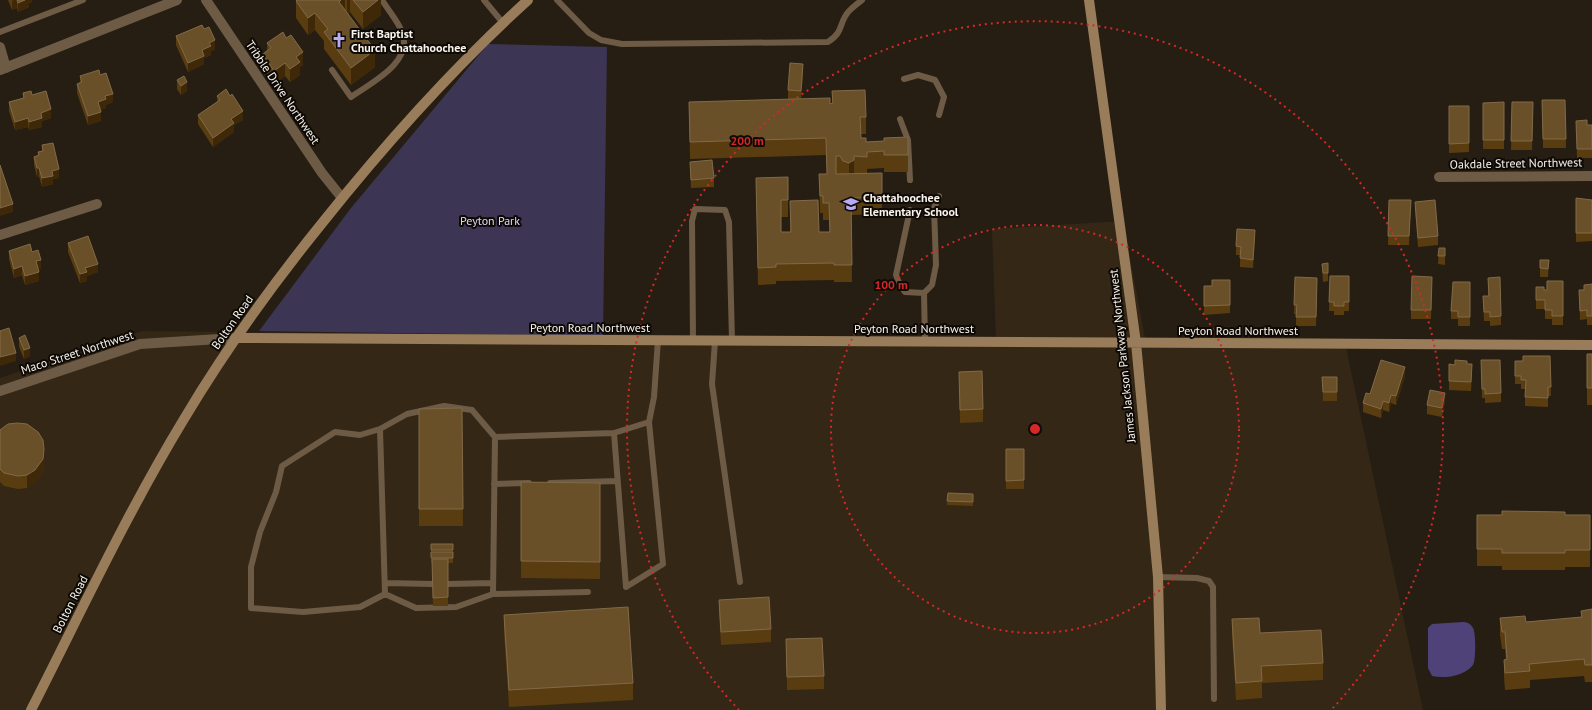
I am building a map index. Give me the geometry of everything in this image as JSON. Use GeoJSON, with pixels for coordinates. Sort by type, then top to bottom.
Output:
{"type":"FeatureCollection","features":[{"type":"Feature","properties":{"kind":"main road","name":"Bolton Road"},"geometry":{"type":"LineString","coordinates":[[31,710],[138,500],[184,418],[235,338],[286,268],[342,198],[437,89],[528,0]]}},
{"type":"Feature","properties":{"kind":"main road","name":"James Jackson Parkway Northwest"},"geometry":{"type":"LineString","coordinates":[[1089,0],[1136,343],[1158,577],[1161,710]]}},
{"type":"Feature","properties":{"kind":"main road","name":"Peyton Road Northwest"},"geometry":{"type":"LineString","coordinates":[[235,338],[1592,345]]}},
{"type":"Feature","properties":{"kind":"street"},"geometry":{"type":"LineString","coordinates":[[0,48],[3,69],[177,0]]}},
{"type":"Feature","properties":{"kind":"street","name":"Tribble Drive Northwest"},"geometry":{"type":"LineString","coordinates":[[206,0],[342,198]]}},
{"type":"Feature","properties":{"kind":"street","name":"Oakdale Street Northwest"},"geometry":{"type":"LineString","coordinates":[[1440,177],[1592,176]]}},
{"type":"Feature","properties":{"kind":"street"},"geometry":{"type":"LineString","coordinates":[[0,235],[97,204]]}},
{"type":"Feature","properties":{"kind":"street","name":"Maco Street Northwest"},"geometry":{"type":"LineString","coordinates":[[0,391],[140,344],[235,338]]}},
{"type":"Feature","properties":{"kind":"lane"},"geometry":{"type":"LineString","coordinates":[[0,32],[83,0]]}},
{"type":"Feature","properties":{"kind":"lane"},"geometry":{"type":"LineString","coordinates":[[332,70],[351,97],[383,75],[396,62],[403,49],[403,35],[382,0]]}},
{"type":"Feature","properties":{"kind":"lane"},"geometry":{"type":"LineString","coordinates":[[484,0],[503,23]]}},
{"type":"Feature","properties":{"kind":"lane"},"geometry":{"type":"LineString","coordinates":[[558,0],[589,33],[601,40],[622,44],[828,42],[838,35],[843,21],[849,11],[862,0]]}},
{"type":"Feature","properties":{"kind":"lane"},"geometry":{"type":"LineString","coordinates":[[904,79],[918,74],[935,80],[944,97],[939,115]]}},
{"type":"Feature","properties":{"kind":"lane"},"geometry":{"type":"LineString","coordinates":[[900,119],[908,140],[910,180]]}},
{"type":"Feature","properties":{"kind":"lane"},"geometry":{"type":"LineString","coordinates":[[925,341],[924,293],[932,285],[936,265],[934,208],[939,196]]}},
{"type":"Feature","properties":{"kind":"lane"},"geometry":{"type":"LineString","coordinates":[[693,340],[692,221],[695,209],[725,210],[729,222],[732,340]]}},
{"type":"Feature","properties":{"kind":"lane"},"geometry":{"type":"LineString","coordinates":[[910,210],[896,275],[905,292],[924,293]]}},
{"type":"Feature","properties":{"kind":"lane"},"geometry":{"type":"LineString","coordinates":[[614,433],[626,587],[663,564],[649,422],[654,397],[658,340]]}},
{"type":"Feature","properties":{"kind":"lane"},"geometry":{"type":"LineString","coordinates":[[715,340],[712,384],[740,582]]}},
{"type":"Feature","properties":{"kind":"lane"},"geometry":{"type":"LineString","coordinates":[[385,594],[360,607],[303,612],[251,608],[251,567],[260,532],[276,492],[282,466],[335,432],[360,435],[380,429],[407,414],[444,406],[472,410],[495,437],[493,594]]}},
{"type":"Feature","properties":{"kind":"lane"},"geometry":{"type":"LineString","coordinates":[[495,437],[614,433],[649,422]]}},
{"type":"Feature","properties":{"kind":"lane"},"geometry":{"type":"LineString","coordinates":[[380,429],[385,594]]}},
{"type":"Feature","properties":{"kind":"lane"},"geometry":{"type":"LineString","coordinates":[[540,483],[617,481]]}},
{"type":"Feature","properties":{"kind":"lane"},"geometry":{"type":"LineString","coordinates":[[494,484],[533,483]]}},
{"type":"Feature","properties":{"kind":"lane"},"geometry":{"type":"LineString","coordinates":[[1158,577],[1197,578],[1209,581],[1213,587],[1214,699]]}},
{"type":"Feature","properties":{"kind":"lane"},"geometry":{"type":"LineString","coordinates":[[385,583],[433,584]]}},
{"type":"Feature","properties":{"kind":"lane"},"geometry":{"type":"LineString","coordinates":[[448,584],[493,583]]}},
{"type":"Feature","properties":{"kind":"lane"},"geometry":{"type":"LineString","coordinates":[[385,594],[416,608],[456,607],[493,594],[588,592]]}},
{"type":"Feature","properties":{"kind":"shaded area"},"geometry":{"type":"Polygon","coordinates":[[[1123,221],[1146,343],[1345,343],[1423,710],[0,710],[0,378],[143,331],[996,340],[992,229],[1123,221]]]}},
{"type":"Feature","properties":{"kind":"shaded area"},"geometry":{"type":"Polygon","coordinates":[[[1463,622],[1470,624],[1474,631],[1475,653],[1473,665],[1465,672],[1454,676],[1432,676],[1428,668],[1428,628],[1432,624],[1463,622]]]}},
{"type":"Feature","properties":{"kind":"green space","name":"Peyton Park"},"geometry":{"type":"Polygon","coordinates":[[[488,44],[607,47],[603,336],[259,331],[351,208],[488,44]]]}},
{"type":"Feature","properties":{"kind":"building"},"geometry":{"type":"Polygon","coordinates":[[[17,0],[25,0],[18,3],[17,0]]]}},
{"type":"Feature","properties":{"kind":"building"},"geometry":{"type":"Polygon","coordinates":[[[341,0],[339,2],[375,50],[351,68],[324,32],[328,29],[315,13],[308,18],[296,1],[341,0]]]}},
{"type":"Feature","properties":{"kind":"building"},"geometry":{"type":"Polygon","coordinates":[[[353,0],[378,0],[363,12],[353,0]]]}},
{"type":"Feature","properties":{"kind":"building"},"geometry":{"type":"Polygon","coordinates":[[[202,25],[204,29],[209,27],[215,40],[209,43],[211,46],[202,50],[204,56],[188,63],[176,36],[202,25]]]}},
{"type":"Feature","properties":{"kind":"building"},"geometry":{"type":"Polygon","coordinates":[[[283,32],[286,38],[291,35],[303,52],[296,57],[300,62],[290,69],[285,63],[274,71],[263,54],[271,48],[267,43],[283,32]]]}},
{"type":"Feature","properties":{"kind":"building"},"geometry":{"type":"Polygon","coordinates":[[[790,63],[803,64],[801,91],[788,90],[790,63]]]}},
{"type":"Feature","properties":{"kind":"building"},"geometry":{"type":"Polygon","coordinates":[[[99,70],[100,75],[106,73],[113,94],[105,96],[106,99],[98,102],[101,112],[88,116],[77,84],[82,82],[80,76],[99,70]]]}},
{"type":"Feature","properties":{"kind":"building"},"geometry":{"type":"Polygon","coordinates":[[[184,76],[187,82],[181,86],[177,80],[184,76]]]}},
{"type":"Feature","properties":{"kind":"building"},"geometry":{"type":"Polygon","coordinates":[[[226,89],[230,96],[232,94],[243,111],[231,119],[234,123],[213,138],[198,115],[220,100],[217,96],[226,89]]]}},
{"type":"Feature","properties":{"kind":"building","name":"Chattahoochee Elementary School"},"geometry":{"type":"Polygon","coordinates":[[[865,90],[866,117],[860,117],[861,138],[866,138],[866,142],[884,141],[884,138],[908,137],[908,155],[884,155],[884,151],[867,152],[867,157],[854,156],[854,160],[849,163],[843,161],[840,156],[836,156],[836,174],[882,173],[882,197],[851,198],[852,265],[834,265],[834,263],[776,264],[776,267],[758,268],[756,178],[788,177],[788,200],[781,200],[781,232],[791,232],[790,201],[818,200],[819,232],[830,232],[829,203],[823,203],[823,196],[820,196],[819,174],[827,174],[826,138],[690,142],[689,102],[830,98],[830,104],[833,103],[832,91],[865,90]]]}},
{"type":"Feature","properties":{"kind":"building"},"geometry":{"type":"Polygon","coordinates":[[[31,91],[32,95],[46,91],[51,109],[41,113],[42,118],[29,122],[28,118],[15,122],[9,102],[24,98],[23,93],[31,91]]]}},
{"type":"Feature","properties":{"kind":"building"},"geometry":{"type":"Polygon","coordinates":[[[1542,100],[1565,100],[1566,139],[1543,139],[1542,100]]]}},
{"type":"Feature","properties":{"kind":"building"},"geometry":{"type":"Polygon","coordinates":[[[1504,102],[1504,140],[1483,140],[1483,103],[1504,102]]]}},
{"type":"Feature","properties":{"kind":"building"},"geometry":{"type":"Polygon","coordinates":[[[1512,102],[1533,102],[1532,141],[1511,141],[1512,102]]]}},
{"type":"Feature","properties":{"kind":"building"},"geometry":{"type":"Polygon","coordinates":[[[1449,106],[1469,106],[1469,143],[1449,144],[1449,106]]]}},
{"type":"Feature","properties":{"kind":"building"},"geometry":{"type":"Polygon","coordinates":[[[1587,120],[1587,125],[1592,125],[1592,149],[1577,149],[1576,121],[1587,120]]]}},
{"type":"Feature","properties":{"kind":"building"},"geometry":{"type":"Polygon","coordinates":[[[53,143],[59,169],[52,171],[53,176],[42,178],[34,157],[39,155],[38,152],[43,151],[42,145],[53,143]]]}},
{"type":"Feature","properties":{"kind":"building"},"geometry":{"type":"Polygon","coordinates":[[[712,160],[714,178],[691,180],[690,162],[712,160]]]}},
{"type":"Feature","properties":{"kind":"building"},"geometry":{"type":"Polygon","coordinates":[[[0,165],[13,204],[0,208],[0,165]]]}},
{"type":"Feature","properties":{"kind":"building"},"geometry":{"type":"Polygon","coordinates":[[[1576,198],[1592,200],[1592,233],[1576,233],[1576,198]]]}},
{"type":"Feature","properties":{"kind":"building"},"geometry":{"type":"Polygon","coordinates":[[[1389,200],[1411,200],[1409,236],[1388,236],[1389,200]]]}},
{"type":"Feature","properties":{"kind":"building"},"geometry":{"type":"Polygon","coordinates":[[[1435,200],[1438,236],[1418,238],[1415,202],[1435,200]]]}},
{"type":"Feature","properties":{"kind":"building"},"geometry":{"type":"Polygon","coordinates":[[[1237,229],[1255,230],[1253,260],[1240,258],[1241,247],[1236,246],[1237,229]]]}},
{"type":"Feature","properties":{"kind":"building"},"geometry":{"type":"Polygon","coordinates":[[[88,236],[98,264],[85,268],[87,272],[80,274],[68,243],[88,236]]]}},
{"type":"Feature","properties":{"kind":"building"},"geometry":{"type":"Polygon","coordinates":[[[30,244],[32,252],[38,250],[41,260],[36,261],[39,272],[25,276],[22,266],[14,269],[9,251],[30,244]]]}},
{"type":"Feature","properties":{"kind":"building"},"geometry":{"type":"Polygon","coordinates":[[[1439,248],[1445,248],[1445,256],[1438,256],[1439,248]]]}},
{"type":"Feature","properties":{"kind":"building"},"geometry":{"type":"Polygon","coordinates":[[[1540,260],[1549,260],[1548,269],[1540,268],[1540,260]]]}},
{"type":"Feature","properties":{"kind":"building"},"geometry":{"type":"Polygon","coordinates":[[[1328,263],[1328,273],[1323,273],[1322,264],[1328,263]]]}},
{"type":"Feature","properties":{"kind":"building"},"geometry":{"type":"Polygon","coordinates":[[[1330,276],[1349,276],[1349,302],[1344,302],[1344,306],[1334,306],[1334,302],[1329,302],[1330,276]]]}},
{"type":"Feature","properties":{"kind":"building"},"geometry":{"type":"Polygon","coordinates":[[[1412,276],[1432,277],[1431,310],[1411,310],[1412,276]]]}},
{"type":"Feature","properties":{"kind":"building"},"geometry":{"type":"Polygon","coordinates":[[[1295,277],[1317,278],[1316,317],[1296,317],[1297,305],[1294,305],[1295,277]]]}},
{"type":"Feature","properties":{"kind":"building"},"geometry":{"type":"Polygon","coordinates":[[[1500,277],[1501,316],[1490,317],[1490,312],[1484,312],[1483,296],[1489,296],[1488,278],[1500,277]]]}},
{"type":"Feature","properties":{"kind":"building"},"geometry":{"type":"Polygon","coordinates":[[[1212,280],[1230,280],[1230,305],[1204,306],[1204,286],[1212,286],[1212,280]]]}},
{"type":"Feature","properties":{"kind":"building"},"geometry":{"type":"Polygon","coordinates":[[[1547,281],[1563,281],[1563,316],[1552,316],[1552,310],[1545,310],[1545,300],[1536,300],[1536,287],[1544,287],[1544,290],[1547,290],[1547,281]]]}},
{"type":"Feature","properties":{"kind":"building"},"geometry":{"type":"Polygon","coordinates":[[[1453,282],[1470,282],[1470,317],[1458,317],[1458,311],[1451,311],[1453,282]]]}},
{"type":"Feature","properties":{"kind":"building"},"geometry":{"type":"Polygon","coordinates":[[[1592,284],[1592,316],[1587,316],[1587,310],[1580,311],[1579,290],[1584,290],[1584,285],[1592,284]]]}},
{"type":"Feature","properties":{"kind":"building"},"geometry":{"type":"Polygon","coordinates":[[[9,328],[16,353],[0,357],[0,331],[9,328]]]}},
{"type":"Feature","properties":{"kind":"building"},"geometry":{"type":"Polygon","coordinates":[[[25,335],[30,348],[24,350],[19,338],[25,335]]]}},
{"type":"Feature","properties":{"kind":"building"},"geometry":{"type":"Polygon","coordinates":[[[1587,354],[1592,354],[1592,388],[1587,388],[1587,354]]]}},
{"type":"Feature","properties":{"kind":"building"},"geometry":{"type":"Polygon","coordinates":[[[1523,356],[1550,356],[1551,387],[1548,387],[1548,398],[1525,397],[1526,380],[1521,380],[1521,376],[1515,376],[1515,361],[1523,361],[1523,356]]]}},
{"type":"Feature","properties":{"kind":"building"},"geometry":{"type":"Polygon","coordinates":[[[1381,360],[1405,367],[1396,396],[1391,395],[1389,403],[1383,401],[1381,409],[1363,403],[1366,393],[1370,394],[1381,360]]]}},
{"type":"Feature","properties":{"kind":"building"},"geometry":{"type":"Polygon","coordinates":[[[1455,360],[1467,361],[1467,364],[1472,364],[1471,382],[1449,381],[1449,364],[1455,365],[1455,360]]]}},
{"type":"Feature","properties":{"kind":"building"},"geometry":{"type":"Polygon","coordinates":[[[1481,360],[1500,360],[1501,393],[1485,394],[1485,389],[1482,389],[1481,360]]]}},
{"type":"Feature","properties":{"kind":"building"},"geometry":{"type":"Polygon","coordinates":[[[982,371],[983,409],[960,410],[959,372],[982,371]]]}},
{"type":"Feature","properties":{"kind":"building"},"geometry":{"type":"Polygon","coordinates":[[[1322,377],[1337,377],[1337,392],[1323,392],[1322,377]]]}},
{"type":"Feature","properties":{"kind":"building"},"geometry":{"type":"Polygon","coordinates":[[[1430,390],[1445,393],[1442,408],[1427,405],[1430,390]]]}},
{"type":"Feature","properties":{"kind":"building"},"geometry":{"type":"Polygon","coordinates":[[[462,408],[463,509],[419,509],[419,409],[462,408]]]}},
{"type":"Feature","properties":{"kind":"building"},"geometry":{"type":"Polygon","coordinates":[[[8,424],[27,424],[38,432],[43,440],[44,450],[43,459],[35,470],[27,475],[18,476],[4,473],[0,469],[0,430],[8,424]]]}},
{"type":"Feature","properties":{"kind":"building"},"geometry":{"type":"Polygon","coordinates":[[[1006,449],[1024,449],[1024,480],[1006,481],[1006,449]]]}},
{"type":"Feature","properties":{"kind":"building"},"geometry":{"type":"Polygon","coordinates":[[[521,482],[600,483],[600,562],[521,561],[521,482]]]}},
{"type":"Feature","properties":{"kind":"building"},"geometry":{"type":"Polygon","coordinates":[[[948,493],[973,494],[973,502],[947,501],[948,493]]]}},
{"type":"Feature","properties":{"kind":"building"},"geometry":{"type":"Polygon","coordinates":[[[1502,511],[1565,512],[1565,515],[1590,515],[1590,550],[1565,550],[1565,553],[1502,553],[1502,549],[1477,549],[1477,515],[1502,515],[1502,511]]]}},
{"type":"Feature","properties":{"kind":"building"},"geometry":{"type":"Polygon","coordinates":[[[431,544],[453,544],[453,550],[431,550],[431,544]]]}},
{"type":"Feature","properties":{"kind":"building"},"geometry":{"type":"Polygon","coordinates":[[[431,552],[453,552],[453,558],[431,558],[431,552]]]}},
{"type":"Feature","properties":{"kind":"building"},"geometry":{"type":"Polygon","coordinates":[[[432,559],[448,559],[448,597],[433,598],[432,559]]]}},
{"type":"Feature","properties":{"kind":"building"},"geometry":{"type":"Polygon","coordinates":[[[769,597],[771,629],[721,632],[719,600],[769,597]]]}},
{"type":"Feature","properties":{"kind":"building"},"geometry":{"type":"Polygon","coordinates":[[[628,607],[633,683],[509,690],[504,615],[628,607]]]}},
{"type":"Feature","properties":{"kind":"building"},"geometry":{"type":"Polygon","coordinates":[[[1592,609],[1592,665],[1585,665],[1584,659],[1529,664],[1530,671],[1505,673],[1504,660],[1507,659],[1505,632],[1502,632],[1500,618],[1525,616],[1526,622],[1582,617],[1581,611],[1592,609]]]}},
{"type":"Feature","properties":{"kind":"building"},"geometry":{"type":"Polygon","coordinates":[[[1259,618],[1260,633],[1321,630],[1323,663],[1261,666],[1262,681],[1236,683],[1232,619],[1259,618]]]}},
{"type":"Feature","properties":{"kind":"building"},"geometry":{"type":"Polygon","coordinates":[[[822,638],[824,676],[787,677],[786,639],[822,638]]]}},
{"type":"Feature","properties":{"kind":"place","name":"First Baptist Church Chattahoochee"},"geometry":{"type":"Point","coordinates":[339,40]}},
{"type":"Feature","properties":{"kind":"place","name":"Chattahoochee Elementary School"},"geometry":{"type":"Point","coordinates":[851,204]}}]}
